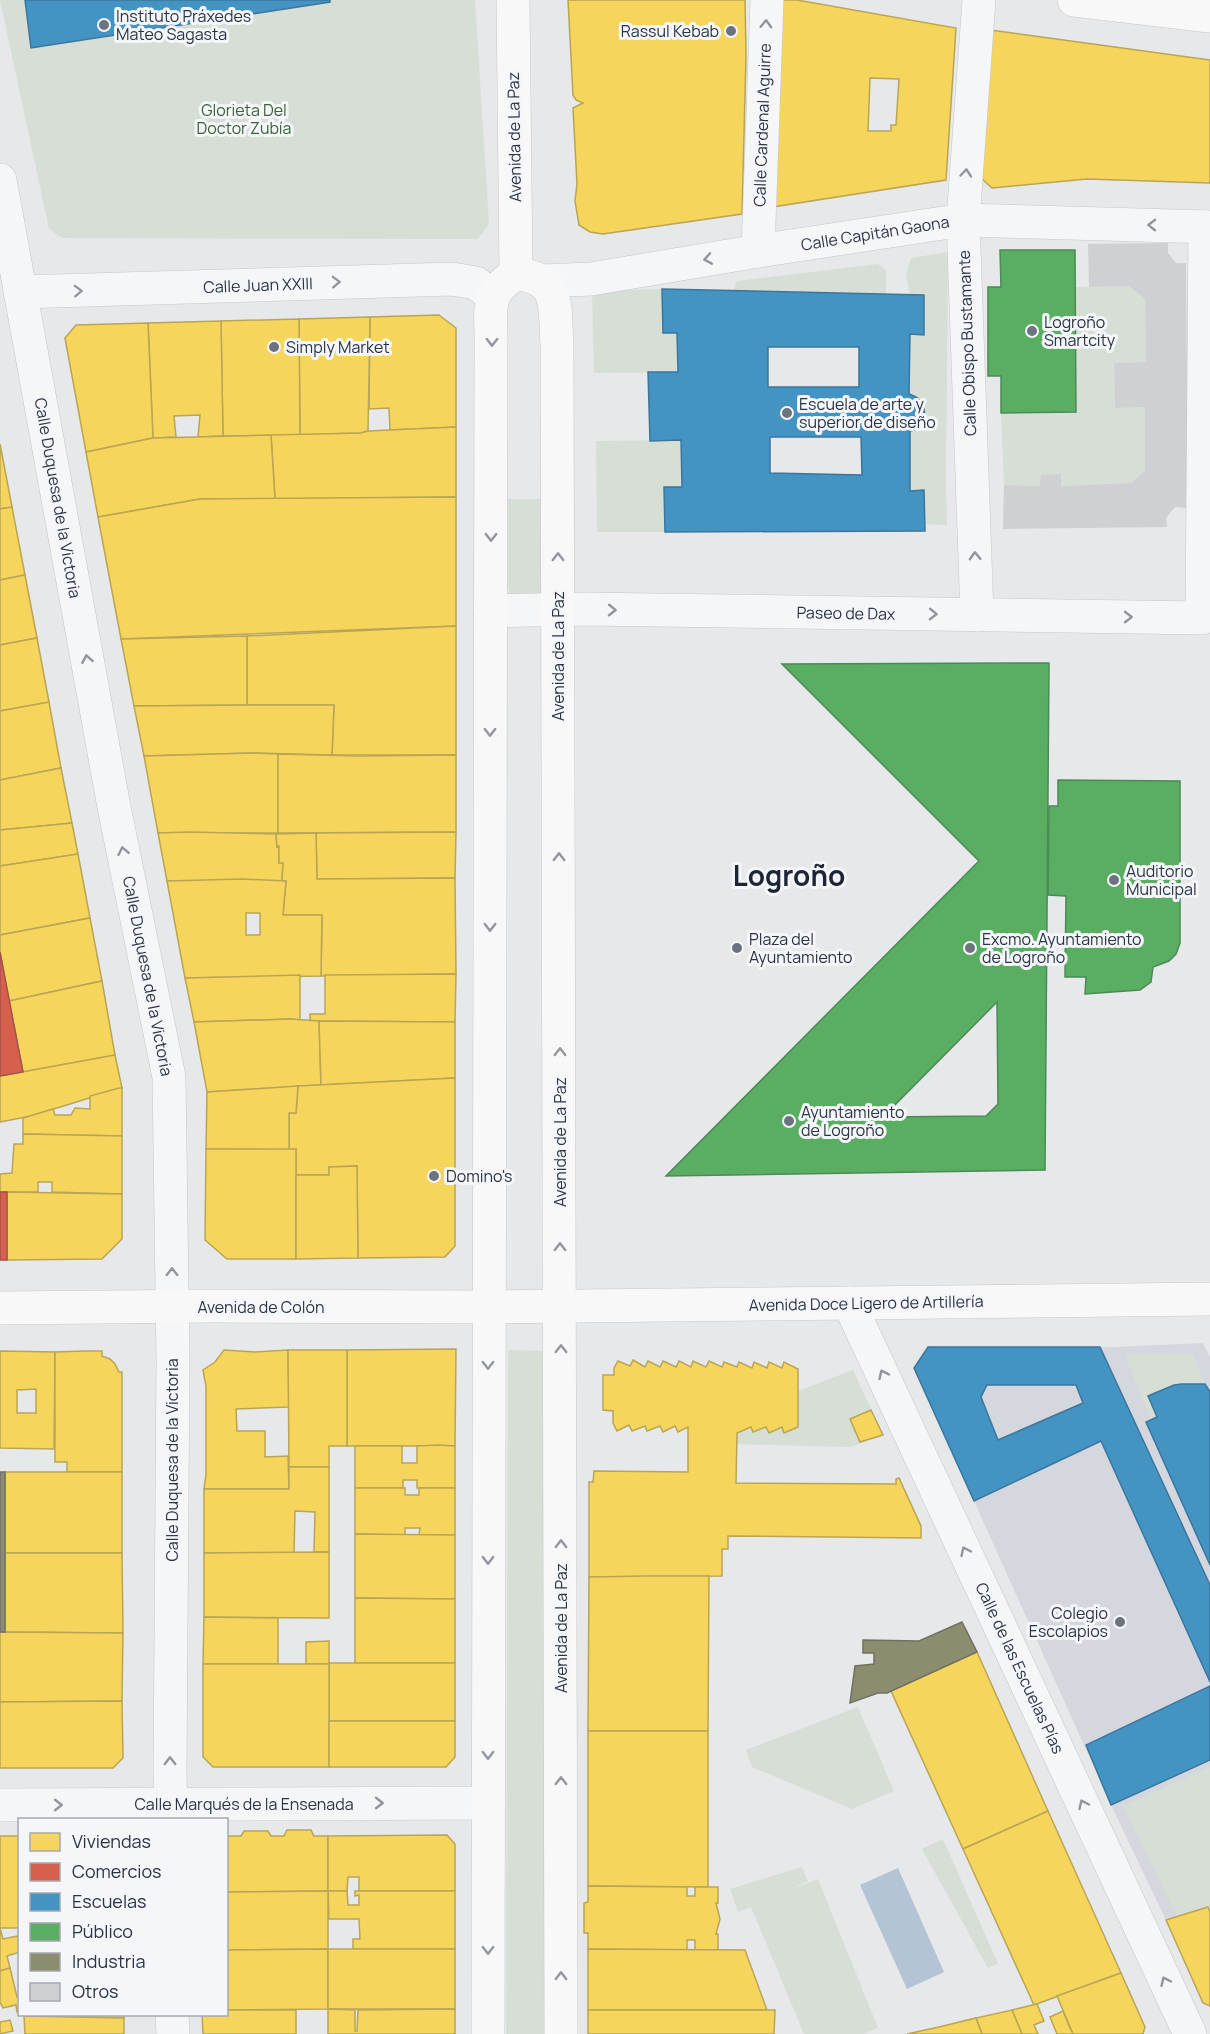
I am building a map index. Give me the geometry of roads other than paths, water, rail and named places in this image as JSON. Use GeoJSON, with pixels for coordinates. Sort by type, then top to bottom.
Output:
{"type":"FeatureCollection","features":[{"type":"Feature","properties":{"kind":"main road","name":"Avenida de La Paz"},"geometry":{"type":"LineString","coordinates":[[513,0],[529,277],[552,291],[556,344],[561,1306],[561,2034]]}},
{"type":"Feature","properties":{"kind":"main road"},"geometry":{"type":"LineString","coordinates":[[1086,1],[1210,16]]}},
{"type":"Feature","properties":{"kind":"main road"},"geometry":{"type":"LineString","coordinates":[[488,2034],[492,296],[502,282],[529,277]]}},
{"type":"Feature","properties":{"kind":"main road","name":"Avenida Doce Ligero de Artillería"},"geometry":{"type":"LineString","coordinates":[[522,1306],[1210,1299]]}},
{"type":"Feature","properties":{"kind":"main road","name":"Avenida de Colón"},"geometry":{"type":"LineString","coordinates":[[0,1308],[522,1306]]}},
{"type":"Feature","properties":{"kind":"street","name":"Calle Cardenal Aguirre"},"geometry":{"type":"LineString","coordinates":[[758,251],[767,0]]}},
{"type":"Feature","properties":{"kind":"street","name":"Calle Obispo Bustamante"},"geometry":{"type":"LineString","coordinates":[[977,615],[963,220],[979,0]]}},
{"type":"Feature","properties":{"kind":"street","name":"Calle Duquesa de la Victoria"},"geometry":{"type":"LineString","coordinates":[[0,180],[114,807],[169,1077],[172,1307],[171,1812]]}},
{"type":"Feature","properties":{"kind":"street","name":"Calle Capitán Gaona"},"geometry":{"type":"LineString","coordinates":[[529,277],[591,279],[963,220],[1208,227]]}},
{"type":"Feature","properties":{"kind":"street","name":"Paseo de Dax"},"geometry":{"type":"LineString","coordinates":[[490,611],[1202,618],[1208,227]]}},
{"type":"Feature","properties":{"kind":"street","name":"Calle Juan XXIII"},"geometry":{"type":"LineString","coordinates":[[20,292],[452,279],[476,283],[492,296]]}},
{"type":"Feature","properties":{"kind":"street","name":"Calle de las Escuelas Pías"},"geometry":{"type":"LineString","coordinates":[[849,1303],[1190,2034]]}},
{"type":"Feature","properties":{"kind":"street","name":"Calle Marqués de la Ensenada"},"geometry":{"type":"LineString","coordinates":[[0,1805],[171,1812],[211,1804],[488,1803]]}},
{"type":"Feature","properties":{"kind":"street"},"geometry":{"type":"LineString","coordinates":[[172,2016],[172,2034]]}},
{"type":"Feature","properties":{"kind":"water"},"geometry":{"type":"Polygon","coordinates":[[[898,1868],[944,1972],[907,1989],[860,1885],[898,1868]]]}},
{"type":"Feature","properties":{"kind":"place","name":"Instituto Práxedes Mateo Sagasta"},"geometry":{"type":"Point","coordinates":[104,25]}},
{"type":"Feature","properties":{"kind":"place","name":"Rassul Kebab"},"geometry":{"type":"Point","coordinates":[731,31]}},
{"type":"Feature","properties":{"kind":"place","name":"Logroño Smartcity"},"geometry":{"type":"Point","coordinates":[1032,331]}},
{"type":"Feature","properties":{"kind":"place","name":"Simply Market"},"geometry":{"type":"Point","coordinates":[274,347]}},
{"type":"Feature","properties":{"kind":"place","name":"Escuela de arte y superior de diseño"},"geometry":{"type":"Point","coordinates":[787,413]}},
{"type":"Feature","properties":{"kind":"place","name":"Auditorio Municipal"},"geometry":{"type":"Point","coordinates":[1114,880]}},
{"type":"Feature","properties":{"kind":"place","name":"Plaza del Ayuntamiento"},"geometry":{"type":"Point","coordinates":[737,948]}},
{"type":"Feature","properties":{"kind":"place","name":"Excmo. Ayuntamiento de Logroño"},"geometry":{"type":"Point","coordinates":[970,948]}},
{"type":"Feature","properties":{"kind":"place","name":"Ayuntamiento de Logroño"},"geometry":{"type":"Point","coordinates":[789,1121]}},
{"type":"Feature","properties":{"kind":"place","name":"Domino's"},"geometry":{"type":"Point","coordinates":[434,1176]}},
{"type":"Feature","properties":{"kind":"place","name":"Colegio Escolapios"},"geometry":{"type":"Point","coordinates":[1120,1622]}},
{"type":"Feature","properties":{"kind":"district","name":"Logroño"},"geometry":{"type":"Point","coordinates":[789,875]}},
{"type":"Feature","properties":{"kind":"park label","name":"Glorieta Del Doctor Zubía"},"geometry":{"type":"Point","coordinates":[244,119]}}]}
